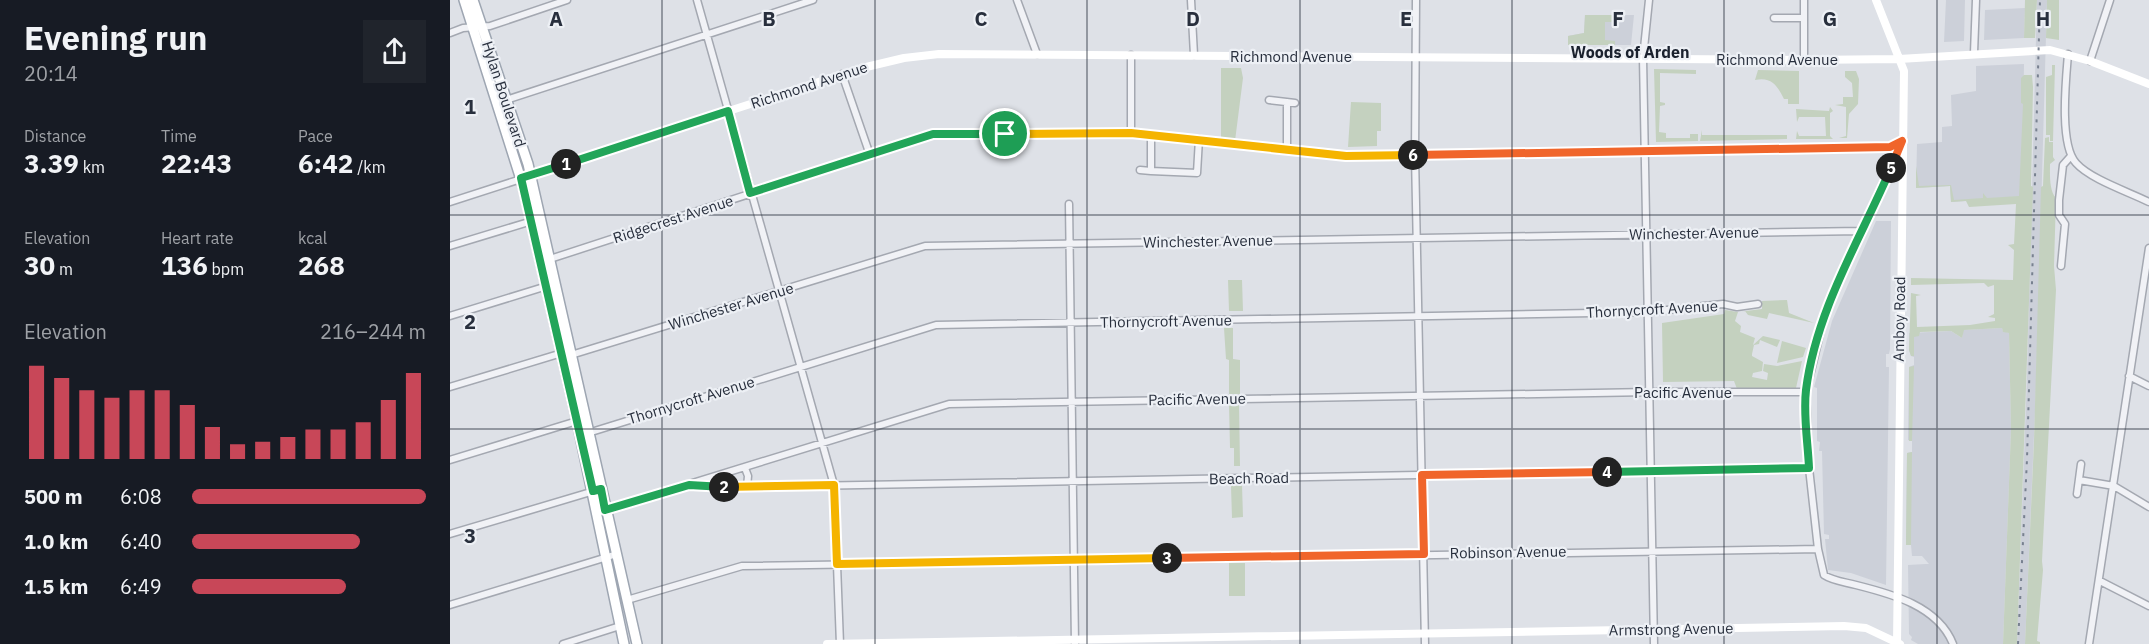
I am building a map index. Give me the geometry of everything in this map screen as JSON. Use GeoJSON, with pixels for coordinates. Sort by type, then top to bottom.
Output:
{"type":"FeatureCollection","features":[{"type":"Feature","properties":{"kind":"main road","name":"Hylan Boulevard"},"geometry":{"type":"LineString","coordinates":[[464,0],[506,100],[549,259],[577,421],[617,554],[636,644]]}},
{"type":"Feature","properties":{"kind":"main road","name":"Hylan Boulevard"},"geometry":{"type":"LineString","coordinates":[[473,0],[477,27],[526,177],[532,221],[547,286],[588,432],[606,558],[624,644]]}},
{"type":"Feature","properties":{"kind":"main road","name":"Amboy Road"},"geometry":{"type":"LineString","coordinates":[[1876,0],[1905,71],[1902,141],[1898,643]]}},
{"type":"Feature","properties":{"kind":"main road","name":"Richmond Avenue"},"geometry":{"type":"LineString","coordinates":[[526,177],[842,74],[916,56],[1037,54],[1804,60],[1899,59],[2050,50],[2090,61],[2149,84]]}},
{"type":"Feature","properties":{"kind":"main road","name":"Armstrong Avenue"},"geometry":{"type":"LineString","coordinates":[[827,644],[1075,642],[1425,633],[1855,627],[1877,632],[1898,643]]}},
{"type":"Feature","properties":{"kind":"street"},"geometry":{"type":"LineString","coordinates":[[450,33],[567,0]]}},
{"type":"Feature","properties":{"kind":"street"},"geometry":{"type":"LineString","coordinates":[[698,0],[777,291],[824,442],[834,485],[840,644]]}},
{"type":"Feature","properties":{"kind":"street"},"geometry":{"type":"LineString","coordinates":[[506,100],[813,0]]}},
{"type":"Feature","properties":{"kind":"street"},"geometry":{"type":"LineString","coordinates":[[1017,0],[1037,54]]}},
{"type":"Feature","properties":{"kind":"street"},"geometry":{"type":"LineString","coordinates":[[1191,0],[1194,55]]}},
{"type":"Feature","properties":{"kind":"street"},"geometry":{"type":"LineString","coordinates":[[1416,0],[1415,155],[1425,644]]}},
{"type":"Feature","properties":{"kind":"street"},"geometry":{"type":"LineString","coordinates":[[1649,0],[1642,58],[1654,644]]}},
{"type":"Feature","properties":{"kind":"street"},"geometry":{"type":"LineString","coordinates":[[1804,0],[1804,60]]}},
{"type":"Feature","properties":{"kind":"street"},"geometry":{"type":"LineString","coordinates":[[1974,53],[1976,0]]}},
{"type":"Feature","properties":{"kind":"street"},"geometry":{"type":"LineString","coordinates":[[2090,61],[2110,0]]}},
{"type":"Feature","properties":{"kind":"street"},"geometry":{"type":"LineString","coordinates":[[1774,18],[1804,18]]}},
{"type":"Feature","properties":{"kind":"street"},"geometry":{"type":"LineString","coordinates":[[2068,54],[2066,139],[2071,156],[2082,168],[2149,202]]}},
{"type":"Feature","properties":{"kind":"street"},"geometry":{"type":"LineString","coordinates":[[1131,55],[1131,133]]}},
{"type":"Feature","properties":{"kind":"street"},"geometry":{"type":"LineString","coordinates":[[842,74],[870,155]]}},
{"type":"Feature","properties":{"kind":"street"},"geometry":{"type":"LineString","coordinates":[[1269,100],[1291,102],[1287,149]]}},
{"type":"Feature","properties":{"kind":"street","name":"Ridgecrest Avenue"},"geometry":{"type":"LineString","coordinates":[[549,259],[933,134],[1131,133],[1346,156],[1890,147],[1902,141]]}},
{"type":"Feature","properties":{"kind":"street"},"geometry":{"type":"LineString","coordinates":[[1151,135],[1151,171]]}},
{"type":"Feature","properties":{"kind":"street"},"geometry":{"type":"LineString","coordinates":[[1140,170],[1197,173],[1199,139]]}},
{"type":"Feature","properties":{"kind":"street"},"geometry":{"type":"LineString","coordinates":[[1902,141],[1826,309],[1806,392],[1809,468],[1818,549],[1822,572],[1826,577],[1897,598],[1935,616],[1949,634],[1953,644]]}},
{"type":"Feature","properties":{"kind":"street"},"geometry":{"type":"LineString","coordinates":[[2061,266],[2065,224],[2059,215],[2059,200],[2063,165],[2071,156]]}},
{"type":"Feature","properties":{"kind":"street","name":"Richmond Avenue"},"geometry":{"type":"LineString","coordinates":[[450,202],[526,177]]}},
{"type":"Feature","properties":{"kind":"street"},"geometry":{"type":"LineString","coordinates":[[1069,204],[1075,642]]}},
{"type":"Feature","properties":{"kind":"street"},"geometry":{"type":"LineString","coordinates":[[450,246],[532,221]]}},
{"type":"Feature","properties":{"kind":"street","name":"Winchester Avenue"},"geometry":{"type":"LineString","coordinates":[[450,387],[925,246],[1862,231]]}},
{"type":"Feature","properties":{"kind":"street"},"geometry":{"type":"LineString","coordinates":[[2090,644],[2149,248]]}},
{"type":"Feature","properties":{"kind":"street"},"geometry":{"type":"LineString","coordinates":[[450,316],[547,286]]}},
{"type":"Feature","properties":{"kind":"street","name":"Thornycroft Avenue"},"geometry":{"type":"LineString","coordinates":[[588,432],[936,325],[1648,312],[1723,304],[1737,307],[1758,304]]}},
{"type":"Feature","properties":{"kind":"street"},"geometry":{"type":"LineString","coordinates":[[2129,376],[2149,386]]}},
{"type":"Feature","properties":{"kind":"street","name":"Pacific Avenue"},"geometry":{"type":"LineString","coordinates":[[605,510],[950,404],[1421,395],[1806,392]]}},
{"type":"Feature","properties":{"kind":"street"},"geometry":{"type":"LineString","coordinates":[[450,460],[577,421]]}},
{"type":"Feature","properties":{"kind":"street"},"geometry":{"type":"LineString","coordinates":[[2077,494],[2081,464]]}},
{"type":"Feature","properties":{"kind":"street"},"geometry":{"type":"LineString","coordinates":[[745,468],[748,476],[747,487]]}},
{"type":"Feature","properties":{"kind":"street","name":"Beach Road"},"geometry":{"type":"LineString","coordinates":[[689,485],[747,487],[1809,468]]}},
{"type":"Feature","properties":{"kind":"street"},"geometry":{"type":"LineString","coordinates":[[2079,480],[2114,486],[2149,507]]}},
{"type":"Feature","properties":{"kind":"street"},"geometry":{"type":"LineString","coordinates":[[450,534],[597,490]]}},
{"type":"Feature","properties":{"kind":"street","name":"Robinson Avenue"},"geometry":{"type":"LineString","coordinates":[[627,600],[737,567],[1818,549]]}},
{"type":"Feature","properties":{"kind":"street"},"geometry":{"type":"LineString","coordinates":[[450,605],[617,554]]}},
{"type":"Feature","properties":{"kind":"street"},"geometry":{"type":"LineString","coordinates":[[2100,581],[2149,606]]}},
{"type":"Feature","properties":{"kind":"street"},"geometry":{"type":"LineString","coordinates":[[563,644],[620,626]]}},
{"type":"Feature","properties":{"kind":"shaded area"},"geometry":{"type":"Polygon","coordinates":[[[1946,0],[1965,0],[1964,41],[1944,42],[1946,0]]]}},
{"type":"Feature","properties":{"kind":"shaded area"},"geometry":{"type":"Polygon","coordinates":[[[2037,0],[2047,0],[2036,388],[2025,644],[2017,644],[2027,378],[2037,0]]]}},
{"type":"Feature","properties":{"kind":"shaded area"},"geometry":{"type":"Polygon","coordinates":[[[2025,8],[2024,38],[1984,40],[1985,10],[2025,8]]]}},
{"type":"Feature","properties":{"kind":"shaded area"},"geometry":{"type":"Polygon","coordinates":[[[1585,15],[1634,15],[1631,45],[1568,45],[1568,36],[1584,33],[1585,15]]]}},
{"type":"Feature","properties":{"kind":"shaded area"},"geometry":{"type":"Polygon","coordinates":[[[2024,64],[2022,197],[1951,202],[1950,186],[1916,188],[1917,144],[1942,142],[1942,127],[1952,126],[1951,95],[1976,91],[1976,66],[2024,64]]]}},
{"type":"Feature","properties":{"kind":"shaded area"},"geometry":{"type":"Polygon","coordinates":[[[1876,221],[1891,221],[1890,349],[1889,354],[1886,354],[1886,367],[1889,367],[1886,585],[1851,573],[1828,570],[1825,539],[1829,539],[1829,535],[1824,534],[1822,451],[1819,451],[1820,442],[1817,441],[1817,388],[1814,387],[1832,321],[1876,221]]]}},
{"type":"Feature","properties":{"kind":"shaded area"},"geometry":{"type":"Polygon","coordinates":[[[2002,328],[2003,331],[2009,333],[2011,429],[2003,644],[1918,644],[1911,640],[1908,565],[1929,564],[1922,556],[1912,556],[1911,545],[1906,545],[1907,453],[1912,452],[1912,441],[1908,440],[1909,367],[1914,365],[1914,357],[1911,356],[1909,350],[1909,333],[1951,331],[1962,338],[1963,330],[2002,328]]]}},
{"type":"Feature","properties":{"kind":"green space"},"geometry":{"type":"Polygon","coordinates":[[[2025,0],[2037,0],[2035,38],[2024,38],[2025,0]]]}},
{"type":"Feature","properties":{"kind":"green space"},"geometry":{"type":"Polygon","coordinates":[[[2047,0],[2059,0],[2059,40],[2046,38],[2047,0]]]}},
{"type":"Feature","properties":{"kind":"green space"},"geometry":{"type":"Polygon","coordinates":[[[1585,15],[1624,15],[1624,22],[1605,22],[1605,40],[1615,41],[1615,45],[1568,45],[1568,36],[1584,33],[1585,15]]]}},
{"type":"Feature","properties":{"kind":"green space"},"geometry":{"type":"Polygon","coordinates":[[[2052,65],[2055,65],[2053,141],[2050,141],[2050,135],[2046,135],[2046,77],[2052,75],[2052,65]]]}},
{"type":"Feature","properties":{"kind":"green space"},"geometry":{"type":"Polygon","coordinates":[[[1221,68],[1241,68],[1243,78],[1235,141],[1221,140],[1221,68]]]}},
{"type":"Feature","properties":{"kind":"green space"},"geometry":{"type":"Polygon","coordinates":[[[1654,69],[1696,70],[1696,74],[1660,73],[1660,102],[1665,105],[1660,106],[1659,132],[1666,133],[1666,138],[1690,138],[1690,134],[1698,134],[1698,141],[1656,142],[1654,69]]]}},
{"type":"Feature","properties":{"kind":"green space"},"geometry":{"type":"Polygon","coordinates":[[[1758,70],[1799,71],[1799,104],[1788,104],[1788,99],[1784,99],[1777,87],[1770,81],[1755,80],[1758,70]]]}},
{"type":"Feature","properties":{"kind":"green space"},"geometry":{"type":"Polygon","coordinates":[[[1845,71],[1856,71],[1859,79],[1858,104],[1849,114],[1847,138],[1839,138],[1846,136],[1846,107],[1835,105],[1843,104],[1843,97],[1853,97],[1852,83],[1845,77],[1845,71]]]}},
{"type":"Feature","properties":{"kind":"green space"},"geometry":{"type":"Polygon","coordinates":[[[2024,75],[2032,75],[2033,87],[2031,186],[2033,187],[2017,644],[2003,644],[2011,429],[2009,333],[2003,332],[2002,328],[1964,330],[1962,338],[1951,331],[1920,332],[1919,336],[1914,337],[1914,356],[1911,356],[1909,350],[1911,293],[1921,295],[1916,296],[1917,327],[1970,325],[1995,321],[1995,318],[1988,317],[1994,314],[1994,285],[1988,287],[1984,283],[1911,285],[1911,278],[2013,280],[2014,250],[2008,245],[2014,244],[2016,204],[1969,207],[1966,201],[1951,202],[1950,186],[1916,188],[1916,166],[1919,186],[1951,185],[1954,200],[1983,198],[1983,193],[1987,198],[2019,196],[2023,104],[2021,103],[2021,78],[2024,75]]]}},
{"type":"Feature","properties":{"kind":"green space"},"geometry":{"type":"Polygon","coordinates":[[[1351,102],[1381,103],[1381,131],[1377,131],[1377,146],[1348,147],[1351,102]]]}},
{"type":"Feature","properties":{"kind":"green space"},"geometry":{"type":"Polygon","coordinates":[[[1830,107],[1833,111],[1830,113],[1830,136],[1833,139],[1796,139],[1797,131],[1799,136],[1826,136],[1825,117],[1799,117],[1797,122],[1796,109],[1829,111],[1830,107]]]}},
{"type":"Feature","properties":{"kind":"green space"},"geometry":{"type":"Polygon","coordinates":[[[1702,130],[1702,135],[1787,135],[1787,139],[1700,141],[1702,130]]]}},
{"type":"Feature","properties":{"kind":"green space"},"geometry":{"type":"Polygon","coordinates":[[[2049,137],[2049,142],[2053,142],[2055,160],[2050,164],[2050,173],[2051,187],[2056,198],[2054,266],[2056,290],[2043,570],[2037,641],[2040,644],[2025,644],[2034,441],[2041,187],[2043,186],[2045,138],[2049,137]]]}},
{"type":"Feature","properties":{"kind":"green space"},"geometry":{"type":"Polygon","coordinates":[[[1228,280],[1242,280],[1243,311],[1229,311],[1228,280]]]}},
{"type":"Feature","properties":{"kind":"green space"},"geometry":{"type":"Polygon","coordinates":[[[1787,300],[1789,313],[1814,323],[1769,313],[1767,319],[1748,315],[1745,311],[1762,309],[1762,301],[1787,300]]]}},
{"type":"Feature","properties":{"kind":"green space"},"geometry":{"type":"Polygon","coordinates":[[[1725,310],[1738,312],[1735,321],[1741,326],[1740,332],[1755,338],[1753,345],[1763,336],[1780,340],[1777,347],[1760,340],[1759,344],[1754,345],[1752,356],[1763,362],[1762,371],[1753,373],[1752,377],[1767,380],[1768,373],[1763,371],[1764,364],[1777,366],[1802,361],[1796,388],[1737,389],[1734,381],[1663,382],[1662,323],[1724,314],[1725,310]]]}},
{"type":"Feature","properties":{"kind":"green space"},"geometry":{"type":"Polygon","coordinates":[[[1224,328],[1233,328],[1233,359],[1240,360],[1240,394],[1229,394],[1229,360],[1226,359],[1224,328]]]}},
{"type":"Feature","properties":{"kind":"green space"},"geometry":{"type":"Polygon","coordinates":[[[1782,341],[1806,348],[1803,357],[1777,363],[1782,341]]]}},
{"type":"Feature","properties":{"kind":"green space"},"geometry":{"type":"Polygon","coordinates":[[[1914,366],[1912,441],[1909,441],[1909,367],[1914,366]]]}},
{"type":"Feature","properties":{"kind":"green space"},"geometry":{"type":"Polygon","coordinates":[[[1229,404],[1239,404],[1240,466],[1234,466],[1234,448],[1230,448],[1229,404]]]}},
{"type":"Feature","properties":{"kind":"green space"},"geometry":{"type":"Polygon","coordinates":[[[1912,452],[1911,545],[1906,545],[1907,453],[1912,452]]]}},
{"type":"Feature","properties":{"kind":"green space"},"geometry":{"type":"Polygon","coordinates":[[[1242,485],[1243,517],[1232,518],[1231,486],[1242,485]]]}},
{"type":"Feature","properties":{"kind":"green space"},"geometry":{"type":"Polygon","coordinates":[[[1229,563],[1245,563],[1245,596],[1229,596],[1229,563]]]}},
{"type":"Feature","properties":{"kind":"railway"},"geometry":{"type":"LineString","coordinates":[[2018,644],[2027,459],[2040,0]]}},
{"type":"Feature","properties":{"kind":"district","name":"Woods of Arden"},"geometry":{"type":"Point","coordinates":[1630,52]}},
{"type":"Feature","properties":{"kind":"route"},"geometry":{"type":"LineString","coordinates":[[728,111],[750,193],[933,134],[1005,134],[1131,133],[1176,136],[1346,156],[1890,147],[1902,141],[1826,309],[1818,337],[1806,392],[1809,468],[1422,475],[1424,554],[837,564],[834,485],[747,487],[689,485],[605,510],[601,489],[593,491],[521,178],[728,111]]}}]}
